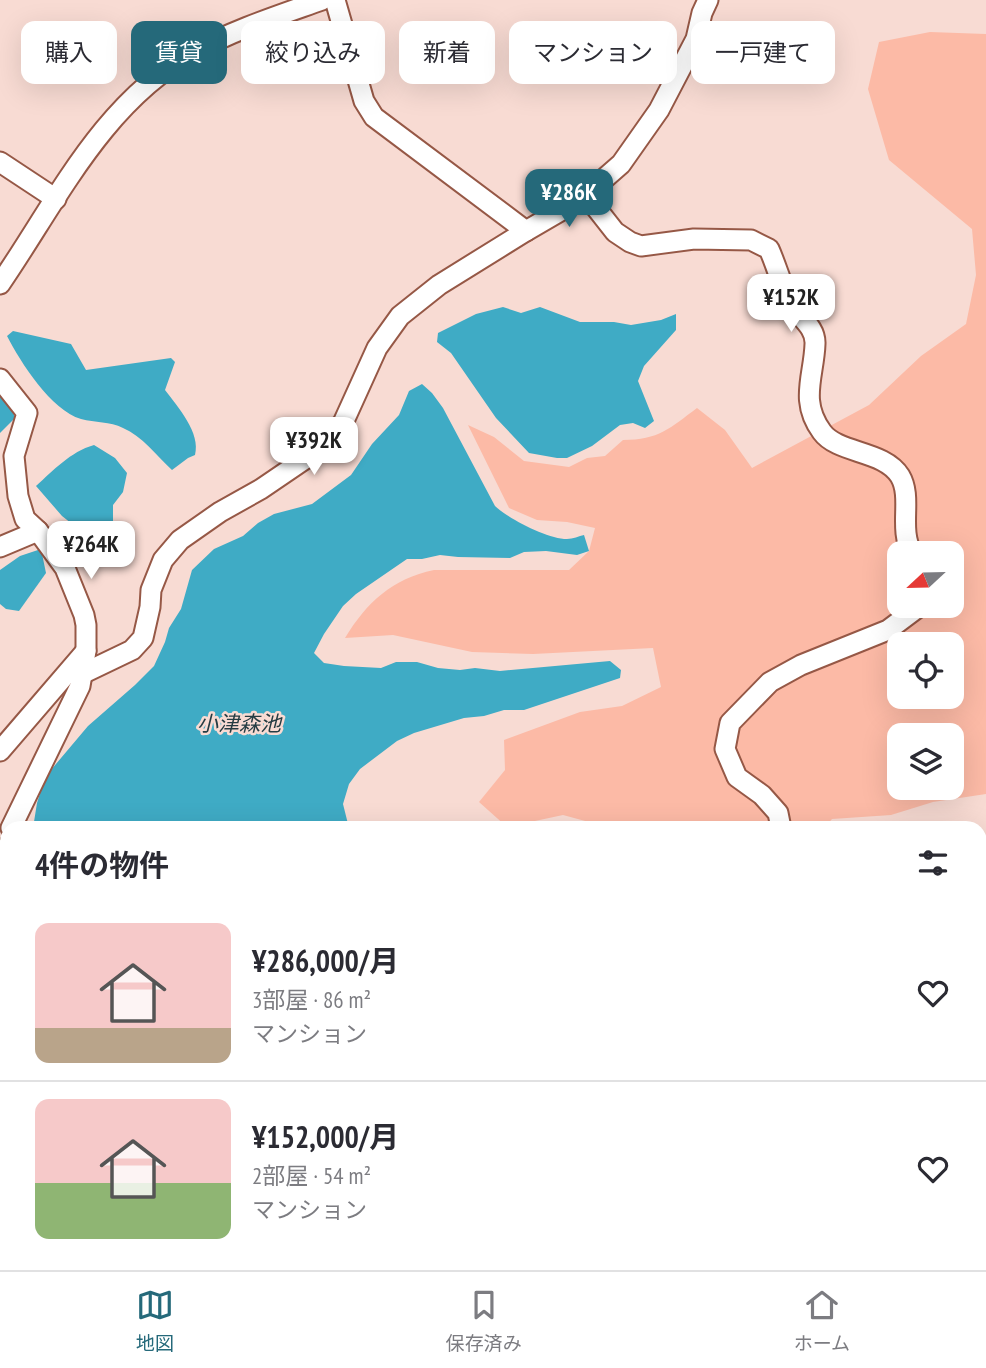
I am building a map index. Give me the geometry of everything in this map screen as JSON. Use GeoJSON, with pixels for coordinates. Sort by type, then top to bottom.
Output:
{"type":"FeatureCollection","features":[{"type":"Feature","properties":{"kind":"street"},"geometry":{"type":"LineString","coordinates":[[335,0],[364,101],[374,117],[526,230]]}},
{"type":"Feature","properties":{"kind":"street"},"geometry":{"type":"LineString","coordinates":[[82,674],[132,650],[143,638],[151,590],[163,560],[180,540],[311,456],[343,423],[377,348],[400,316],[439,285],[586,195],[621,164],[659,110],[695,39],[708,0]]}},
{"type":"Feature","properties":{"kind":"street"},"geometry":{"type":"LineString","coordinates":[[0,284],[101,132],[119,110],[169,68],[217,41],[311,2]]}},
{"type":"Feature","properties":{"kind":"street"},"geometry":{"type":"LineString","coordinates":[[0,162],[56,199]]}},
{"type":"Feature","properties":{"kind":"street"},"geometry":{"type":"LineString","coordinates":[[586,195],[615,232],[629,242],[642,246],[694,239],[751,240],[769,249],[792,305],[809,324],[816,342],[809,382],[810,404],[821,431],[830,439],[886,463],[899,474],[905,489],[907,541]]}},
{"type":"Feature","properties":{"kind":"street"},"geometry":{"type":"LineString","coordinates":[[0,379],[27,413],[14,456],[25,519],[38,531],[65,568],[86,625],[86,651],[80,686],[13,821]]}},
{"type":"Feature","properties":{"kind":"street"},"geometry":{"type":"LineString","coordinates":[[0,547],[38,531]]}},
{"type":"Feature","properties":{"kind":"street"},"geometry":{"type":"LineString","coordinates":[[780,821],[778,813],[762,795],[737,777],[725,749],[730,723],[770,681],[801,665],[888,630],[904,618]]}},
{"type":"Feature","properties":{"kind":"street"},"geometry":{"type":"LineString","coordinates":[[0,751],[86,651]]}},
{"type":"Feature","properties":{"kind":"shaded area"},"geometry":{"type":"Polygon","coordinates":[[[930,32],[986,34],[986,794],[964,797],[964,723],[887,723],[887,800],[946,800],[891,815],[830,821],[585,821],[563,815],[535,821],[500,821],[479,802],[505,770],[504,740],[580,712],[622,706],[661,687],[653,648],[533,654],[472,652],[393,635],[345,638],[362,613],[382,594],[405,579],[419,574],[434,570],[569,570],[589,551],[595,528],[567,522],[537,520],[509,508],[468,425],[494,437],[524,461],[569,467],[587,458],[605,456],[623,440],[646,438],[663,432],[697,408],[725,430],[752,468],[869,405],[921,356],[966,324],[976,275],[972,229],[889,160],[868,89],[879,42],[930,32]]]}},
{"type":"Feature","properties":{"kind":"water"},"geometry":{"type":"Polygon","coordinates":[[[503,307],[521,313],[540,307],[580,322],[631,325],[661,320],[676,314],[676,330],[644,366],[638,381],[654,421],[645,428],[633,423],[620,425],[592,446],[567,458],[529,453],[496,418],[451,353],[437,342],[438,333],[476,314],[503,307]]]}},
{"type":"Feature","properties":{"kind":"water"},"geometry":{"type":"Polygon","coordinates":[[[13,331],[71,344],[86,370],[171,358],[175,362],[165,390],[192,429],[195,455],[172,470],[130,432],[113,424],[81,419],[70,414],[48,396],[20,359],[7,336],[13,331]]]}},
{"type":"Feature","properties":{"kind":"water","name":"小津森池"},"geometry":{"type":"Polygon","coordinates":[[[422,384],[432,393],[443,408],[495,506],[519,522],[550,536],[567,539],[584,535],[589,551],[577,555],[546,551],[524,552],[510,558],[440,555],[407,559],[343,606],[314,653],[324,663],[381,668],[396,662],[417,662],[438,668],[500,671],[610,661],[621,670],[620,678],[524,710],[504,710],[464,718],[397,741],[360,769],[349,784],[343,804],[347,821],[34,821],[45,777],[88,726],[154,666],[169,628],[181,609],[192,570],[214,549],[243,536],[274,514],[312,504],[351,475],[372,444],[399,415],[409,391],[422,384]]]}},
{"type":"Feature","properties":{"kind":"water"},"geometry":{"type":"Polygon","coordinates":[[[0,387],[8,396],[15,418],[0,433],[0,387]]]}},
{"type":"Feature","properties":{"kind":"water"},"geometry":{"type":"Polygon","coordinates":[[[94,445],[115,458],[127,473],[123,492],[113,505],[113,525],[100,546],[62,516],[36,486],[70,457],[94,445]]]}},
{"type":"Feature","properties":{"kind":"water"},"geometry":{"type":"Polygon","coordinates":[[[41,549],[46,573],[19,611],[6,609],[0,604],[0,570],[20,556],[41,549]]]}}]}
